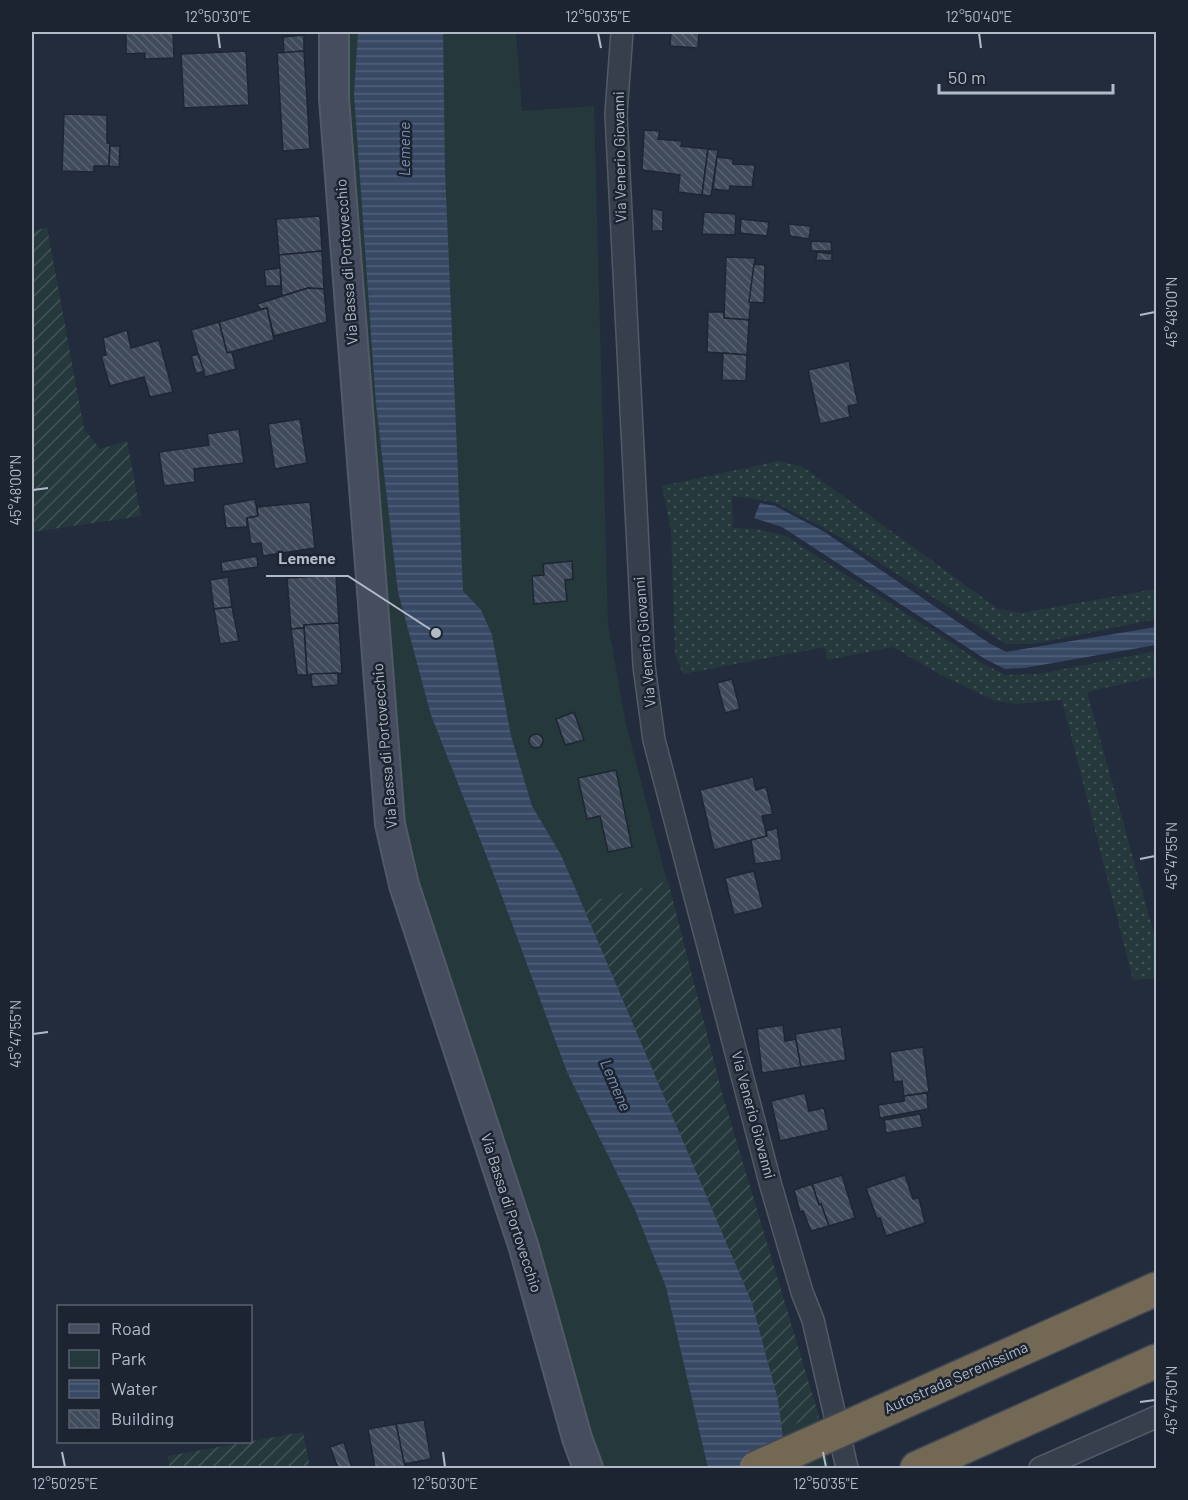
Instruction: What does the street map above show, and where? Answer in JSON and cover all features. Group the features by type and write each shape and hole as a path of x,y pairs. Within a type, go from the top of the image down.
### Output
{"highway":[{"name":"Autostrada Serenissima","path":"756,1468 1156,1289"},
{"path":"917,1468 1156,1361"}],"street":[{"name":"Via Bassa di Portovecchio","path":"334,32 334,99 390,824 404,885 524,1248 577,1438 588,1468"},
{"name":"Via Venerio Giovanni","path":"622,32 616,114 644,666 654,740 771,1186 802,1293 813,1320 847,1468"},
{"path":"1040,1468 1156,1417"}],"green space":[{"path":"340,32 516,32 522,111 594,106 608,624 626,724 722,1093 819,1417 830,1468 601,1468 410,878 392,709"},
{"path":"47,227 84,429 100,449 127,441 141,516 32,532 32,232"},
{"path":"779,461 803,467 998,609 1022,613 1156,589 1156,619 1034,644 1006,644 835,534 774,502 732,496 733,528 757,529 786,536 987,666 1006,675 1038,674 1156,651 1156,676 1087,692 1156,941 1156,978 1133,980 1062,700 1016,704 995,701 941,675 893,647 827,660 825,647 683,674 675,653 671,530 662,486"},
{"path":"668,881 722,1093 819,1417 781,1427 778,1400 752,1303 583,906 593,901"},
{"path":"303,1432 310,1468 170,1468 168,1456 252,1443 252,1441"}],"water":[{"path":"358,32 443,32 445,171 463,591 481,610 492,635 511,736 532,806 561,855 752,1303 778,1400 787,1468 708,1468 666,1287 635,1210 567,1072 494,875 431,715 398,592 376,404 354,94"},
{"path":"760,503 775,506 823,531 989,643 1006,652 1156,627 1156,645 1024,668 1005,669 985,659 782,527 754,518"}],"building":[{"path":"173,32 174,58 145,59 145,53 126,54 126,33"},
{"path":"671,32 699,32 698,48 670,46"},
{"path":"304,35 304,51 284,53 283,37"},
{"path":"246,51 249,105 184,108 181,54"},
{"path":"304,51 310,149 283,151 277,53"},
{"path":"64,114 107,115 107,143 110,144 109,166 94,166 94,172 62,171"},
{"path":"644,130 660,131 658,139 682,141 681,146 708,149 702,195 678,192 680,175 642,170"},
{"path":"110,146 120,146 119,167 109,166"},
{"path":"708,149 718,150 711,196 702,195"},
{"path":"717,157 733,159 733,164 755,165 752,187 730,186 729,191 713,189"},
{"path":"652,208 663,211 663,231 652,231"},
{"path":"704,212 736,214 735,235 702,234"},
{"path":"320,216 322,251 279,255 276,219"},
{"path":"741,219 769,222 767,236 740,233"},
{"path":"788,224 811,226 809,239 790,236"},
{"path":"811,241 831,242 832,251 811,251"},
{"path":"322,251 324,289 308,288 282,296 279,255"},
{"path":"817,252 832,254 832,261 816,260"},
{"path":"726,257 755,258 749,320 724,318"},
{"path":"754,264 765,265 764,303 749,302"},
{"path":"280,268 281,286 266,286 264,270"},
{"path":"308,288 324,289 327,322 274,336 267,308 260,309 257,304"},
{"path":"267,308 274,340 227,353 219,322"},
{"path":"708,312 724,312 724,318 749,320 747,355 707,352"},
{"path":"219,322 227,353 232,352 236,369 205,377 191,330"},
{"path":"127,330 131,348 159,340 173,392 150,397 144,377 110,386 101,356 106,355 103,338"},
{"path":"723,353 747,355 746,381 722,380"},
{"path":"198,354 204,371 196,374 191,356"},
{"path":"849,361 858,404 848,406 850,417 820,424 808,370"},
{"path":"300,419 307,463 275,469 268,424"},
{"path":"239,429 244,463 194,469 195,482 164,486 159,452 209,445 207,434"},
{"path":"255,499 258,516 247,518 247,527 226,528 223,505"},
{"path":"310,502 315,548 263,556 261,543 251,544 247,518 258,516 257,507"},
{"path":"257,556 258,567 222,572 221,562"},
{"path":"572,561 573,579 565,580 567,601 534,604 532,576 544,575 543,564"},
{"path":"336,575 339,623 304,625 304,628 291,629 287,578"},
{"path":"228,577 232,607 214,609 210,580"},
{"path":"232,607 239,641 220,644 214,609"},
{"path":"339,623 342,673 307,675 304,625"},
{"path":"304,628 307,675 297,675 291,629"},
{"path":"338,673 338,685 312,687 311,674"},
{"path":"732,679 740,709 725,713 717,683"},
{"path":"574,712 584,740 565,745 556,719"},
{"path":"536,734 541,736 543,741 541,746 536,748 531,746 529,741 531,736"},
{"path":"616,770 632,847 608,852 600,816 587,819 578,778"},
{"path":"753,777 756,790 766,787 773,814 762,816 767,836 714,850 700,790"},
{"path":"777,828 782,860 755,864 751,840 767,836 766,831"},
{"path":"754,871 763,908 734,915 725,878"},
{"path":"783,1025 785,1041 796,1039 801,1067 762,1073 757,1029"},
{"path":"841,1027 846,1060 801,1067 795,1034"},
{"path":"923,1047 929,1092 904,1096 902,1081 894,1082 890,1052"},
{"path":"805,1093 809,1111 824,1108 829,1130 780,1141 771,1101"},
{"path":"927,1093 928,1109 880,1118 878,1105 904,1101 904,1096"},
{"path":"920,1114 923,1127 886,1133 884,1120"},
{"path":"842,1175 855,1218 829,1226 812,1184"},
{"path":"905,1175 913,1199 919,1198 925,1223 886,1236 866,1188"},
{"path":"812,1184 829,1226 811,1231 803,1211 800,1212 794,1190"},
{"path":"424,1420 431,1459 404,1464 396,1424"},
{"path":"396,1424 405,1467 375,1468 368,1429"},
{"path":"344,1442 352,1468 338,1468 330,1447"}],"place":[{"name":"Lemene","path":"436,633"}]}
